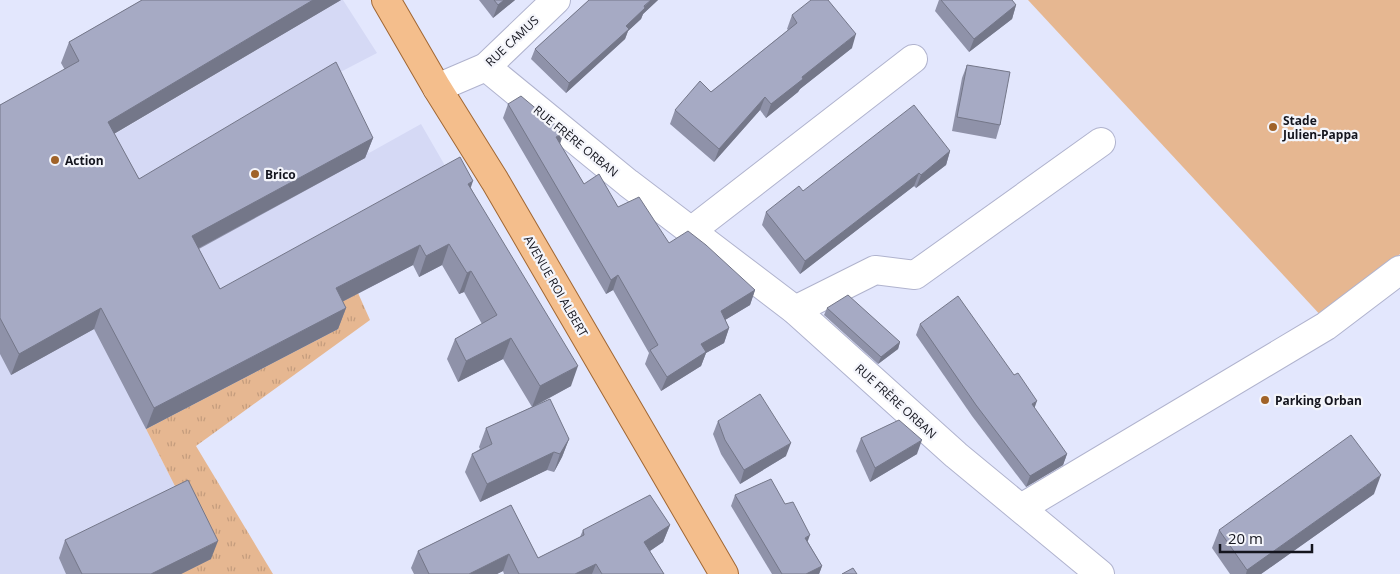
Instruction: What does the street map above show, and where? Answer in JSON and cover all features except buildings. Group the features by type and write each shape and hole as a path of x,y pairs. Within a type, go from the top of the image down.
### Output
{"main road":[{"name":"AVENUE ROI ALBERT","path":"386,0 437,88 495,181 724,574"}],"street":[{"name":"RUE CAMUS","path":"437,88 486,67 556,0"},
{"path":"691,231 913,59"},
{"name":"RUE FRÈRE ORBAN","path":"486,67 628,183 796,310 956,455 1100,574"},
{"path":"796,310 875,270 915,275 1101,142"},
{"path":"1021,508 1326,326 1400,270"}],"shaded area":[{"path":"343,0 377,53 327,79 369,153 421,124 466,202 389,247 404,270 329,309 338,329 146,429 181,498 181,574 0,574 0,117 105,140"}],"green space":[{"name":"Stade Julien-Pappa","path":"1028,0 1400,0 1400,254 1324,319"},
{"path":"358,293 370,320 196,446 273,574 181,574 181,498 146,429 338,329 328,309"}],"place":[{"name":"Stade Julien-Pappa","path":"1273,127"},
{"name":"Action","path":"55,160"},
{"name":"Brico","path":"255,174"},
{"name":"Parking Orban","path":"1265,400"}]}
